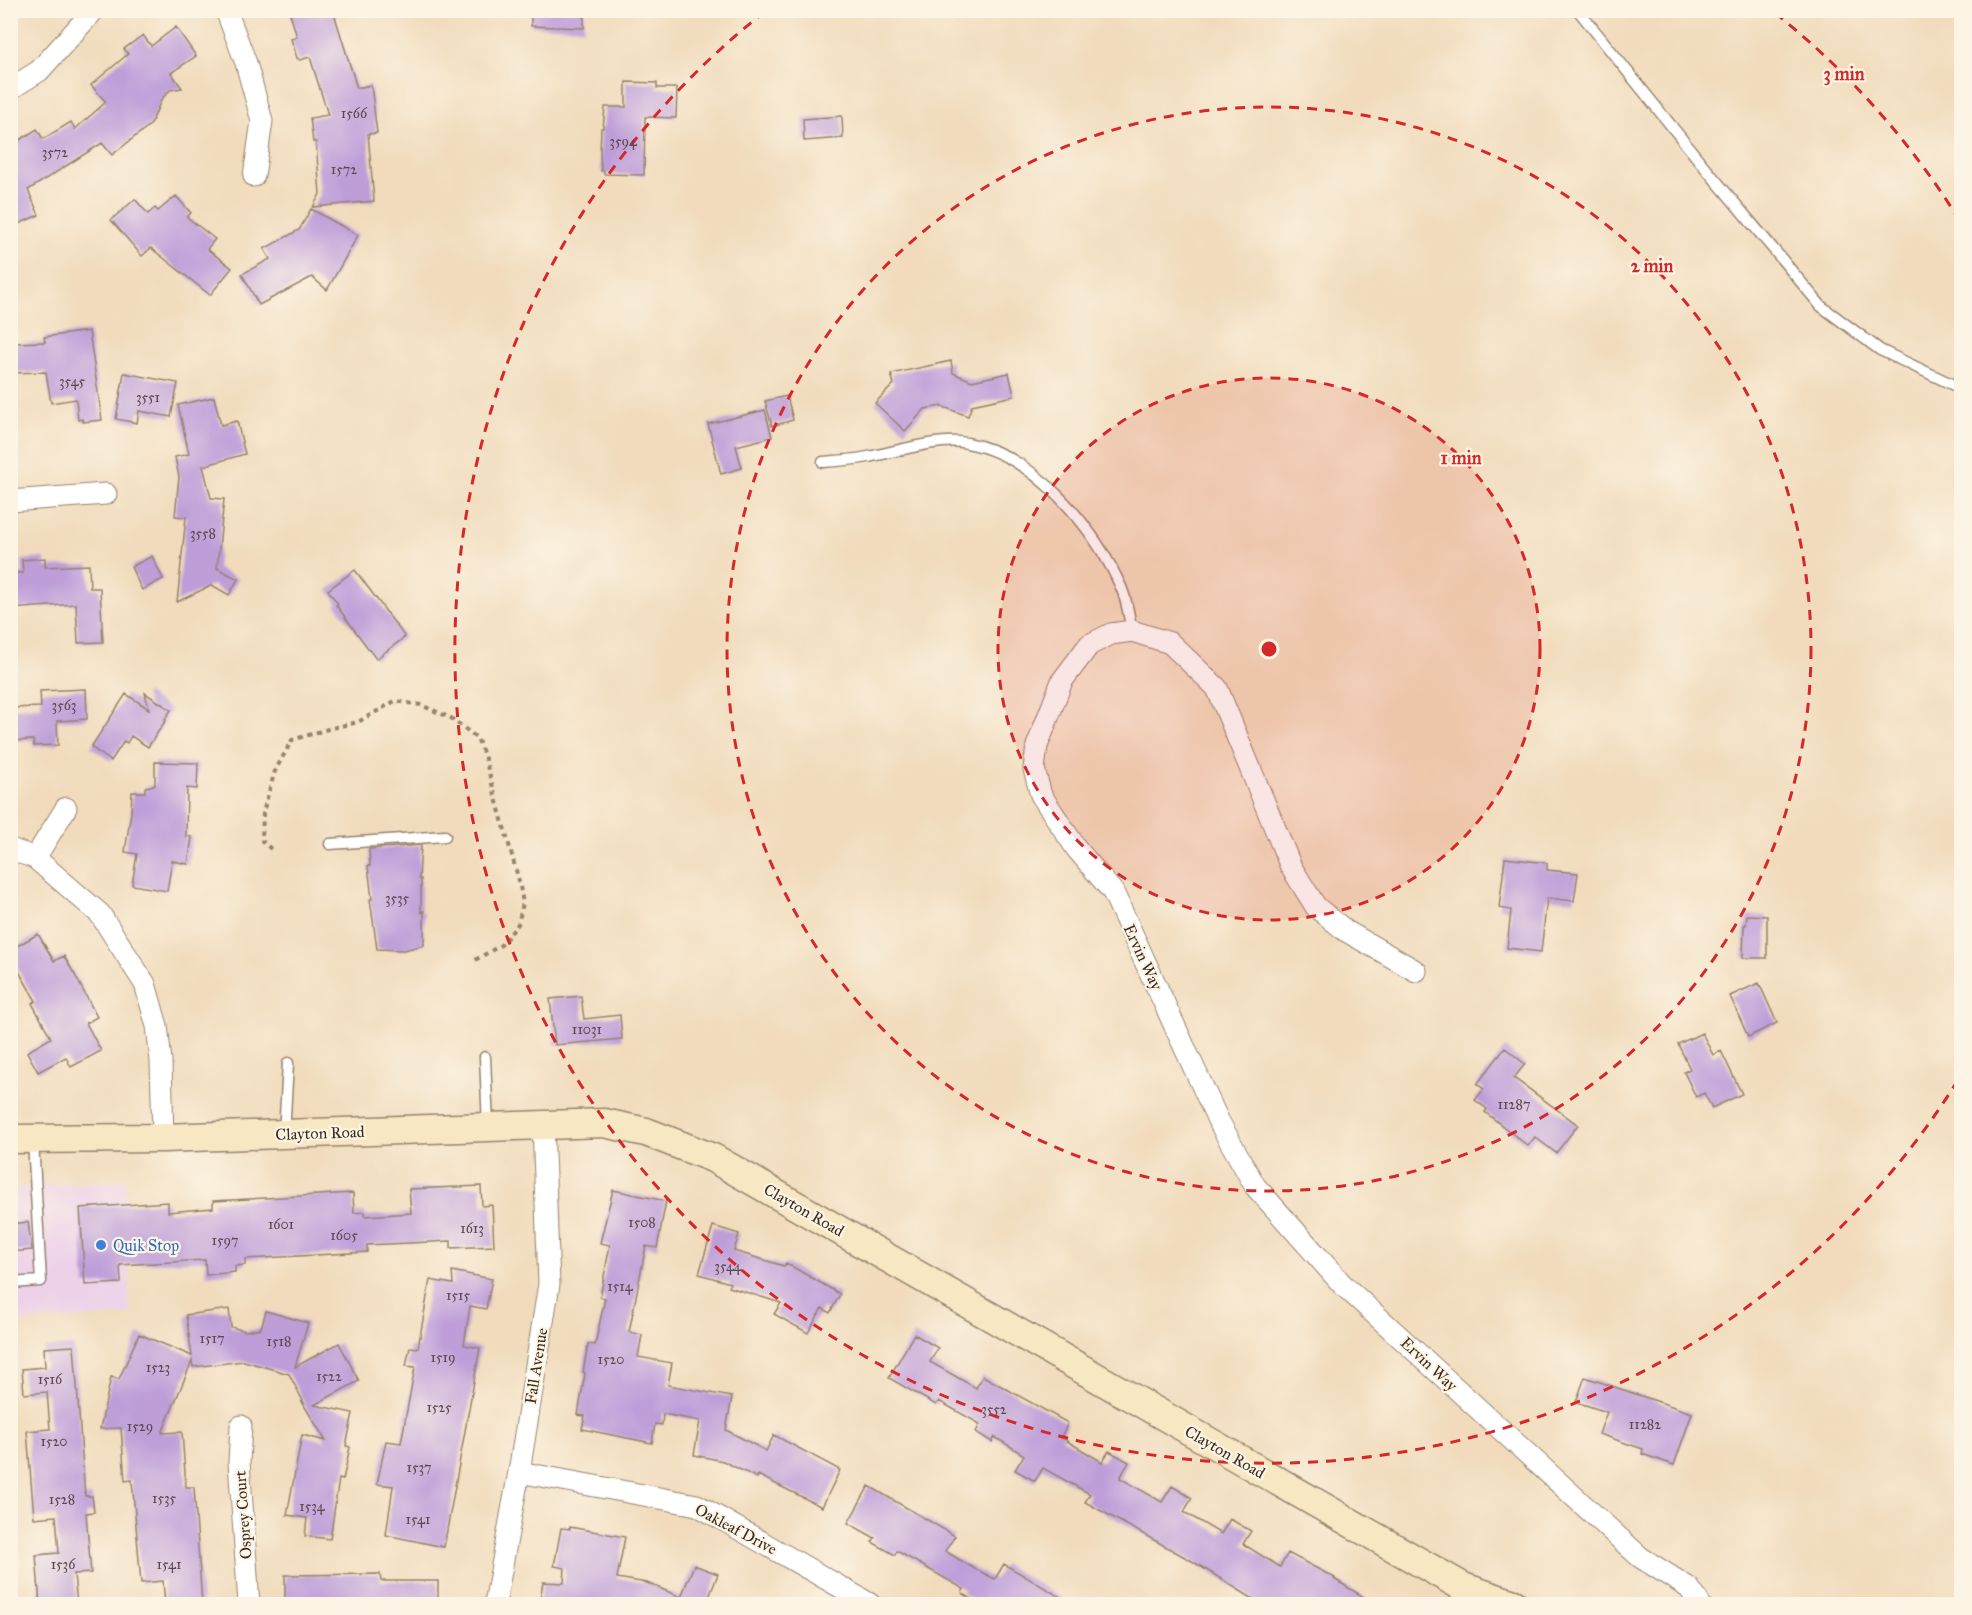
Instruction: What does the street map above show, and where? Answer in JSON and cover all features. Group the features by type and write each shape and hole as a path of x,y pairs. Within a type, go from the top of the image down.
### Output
{"street":[{"path":"10,89 39,71 94,10"},
{"path":"226,10 246,63 262,121 254,176"},
{"path":"10,501 106,494"},
{"path":"1132,631 1170,643 1217,688 1291,867 1316,907 1346,931 1416,971"},
{"name":"Ervin Way","path":"1132,631 1111,634 1089,645 1062,681 1037,746 1034,769 1041,795 1076,848 1113,891 1218,1120 1255,1186 1342,1284 1641,1557 1689,1588 1700,1605"},
{"path":"35,858 66,808"},
{"path":"10,849 35,858 100,914 146,984 157,1026 161,1061 163,1138"},
{"name":"Clayton Road","path":"22,1138 163,1138 604,1123 646,1132 713,1158 1463,1587 1514,1605"},
{"name":"Fall Avenue","path":"495,1605 549,1284 543,1125"},
{"name":"Osprey Court","path":"241,1426 238,1461 249,1605"},
{"name":"Oakleaf Drive","path":"519,1472 698,1505 870,1605"}],"lane":[{"path":"1578,10 1702,164 1821,306 1880,350 1962,389"},
{"path":"823,462 865,458 932,444 965,442 998,453 1042,480 1077,517 1101,549 1122,590 1132,631"},
{"path":"330,844 445,836"},
{"path":"485,1057 489,1127"},
{"path":"284,1134 288,1063"},
{"path":"10,1283 41,1281 22,1138"}],"path":[{"path":"271,849 262,841 263,812 275,771 292,740 358,722 395,700 421,705 451,718 477,738 484,755 523,903 518,924 501,945 475,960"}],"shaded area":[{"path":"126,1181 130,1315 11,1322 11,1188"}],"building":[{"path":"289,10 333,10 357,88 371,85 377,133 368,134 374,201 313,207 320,194 316,142 313,142 310,118 328,115 310,57 300,60 297,58 291,39 297,37"},
{"path":"531,10 584,10 584,28 531,26"},
{"path":"176,27 196,56 171,73 182,88 170,90 161,100 151,124 112,155 102,143 28,190 39,215 18,224 16,219 10,222 10,146 37,129 43,139 71,122 75,129 106,102 91,85 128,54 124,49 143,35 151,46"},
{"path":"626,82 657,83 657,88 677,88 676,118 645,117 644,175 604,174 604,171 601,171 601,128 603,128 605,107 626,107"},
{"path":"842,116 843,138 804,141 803,119"},
{"path":"176,196 191,213 187,217 215,239 207,249 232,268 210,295 151,248 142,256 111,220 135,199 148,214 155,208 158,211"},
{"path":"311,209 358,235 327,290 312,277 259,305 242,274 270,259 264,249 299,230"},
{"path":"89,331 102,420 83,422 82,419 78,420 76,399 51,403 46,372 10,373 10,343 45,342 44,337"},
{"path":"951,361 953,373 972,381 1009,373 1014,396 972,405 968,416 941,406 925,409 905,431 875,403 894,384 891,374"},
{"path":"124,373 178,383 171,417 139,411 137,423 116,419"},
{"path":"787,396 793,420 772,426 765,401"},
{"path":"214,397 221,425 237,421 245,454 203,466 211,498 224,499 217,568 238,579 229,595 212,585 177,602 186,517 175,516 179,477 175,457 189,454 178,405"},
{"path":"765,410 772,437 736,446 742,468 721,474 708,424"},
{"path":"152,556 163,579 142,590 131,567"},
{"path":"45,558 45,567 89,565 90,588 100,588 103,642 78,643 76,604 10,609 10,573 23,573 22,560"},
{"path":"355,570 405,637 376,659 336,605 338,604 328,590"},
{"path":"86,689 87,719 57,721 58,745 34,746 33,740 10,741 10,708 41,707 40,691"},
{"path":"145,693 171,710 148,747 131,736 127,743 124,741 111,761 91,747 126,694 149,709"},
{"path":"155,762 198,763 197,789 187,788 186,836 192,837 188,864 172,861 167,891 132,885 137,854 125,852 132,792 145,792 145,787 155,785"},
{"path":"421,845 419,879 421,879 421,912 424,911 424,945 404,950 377,949 370,899 372,899 368,866 370,866 369,849"},
{"path":"1505,858 1547,863 1547,870 1578,873 1574,901 1547,898 1541,952 1507,948 1511,910 1499,908"},
{"path":"1747,915 1767,916 1767,958 1743,958 1744,925 1746,925"},
{"path":"38,934 54,961 64,956 75,975 97,1017 86,1023 101,1051 71,1067 66,1057 38,1072 27,1052 51,1038 32,1003 36,1001 10,956 10,950"},
{"path":"1759,983 1777,1023 1748,1037 1730,996"},
{"path":"581,996 584,1019 620,1015 622,1039 555,1045 550,999"},
{"path":"1702,1033 1713,1055 1721,1051 1742,1094 1712,1108 1704,1093 1696,1097 1684,1072 1690,1069 1678,1044"},
{"path":"1505,1048 1525,1064 1514,1078 1578,1125 1556,1153 1535,1137 1528,1146 1485,1112 1487,1109 1475,1100 1484,1089 1477,1084"},
{"path":"481,1186 482,1206 492,1205 494,1246 451,1248 451,1241 367,1245 367,1252 245,1259 245,1265 235,1266 235,1272 206,1275 205,1260 120,1265 121,1283 85,1285 80,1208 168,1202 168,1212 213,1208 213,1201 353,1193 354,1213 365,1212 365,1216 411,1213 409,1189"},
{"path":"613,1190 666,1201 657,1248 646,1246 629,1332 642,1335 638,1357 672,1363 668,1385 732,1397 726,1430 766,1451 774,1435 840,1470 822,1507 758,1475 757,1478 723,1461 694,1455 700,1421 663,1414 662,1425 655,1424 652,1443 582,1429 585,1416 578,1415 585,1373 583,1372 588,1344 595,1345 605,1298 600,1297 610,1245 600,1243"},
{"path":"28,1222 32,1250 10,1252 10,1224"},
{"path":"713,1226 739,1234 734,1251 784,1266 786,1263 840,1294 830,1313 822,1308 808,1333 774,1314 781,1303 729,1287 730,1283 699,1274"},
{"path":"452,1271 492,1279 486,1309 470,1306 464,1345 480,1348 444,1547 386,1535 393,1486 377,1484 386,1441 401,1443 415,1367 406,1366 410,1347 418,1348 430,1280 453,1284"},
{"path":"229,1309 231,1327 246,1331 261,1328 266,1311 308,1323 295,1367 339,1343 359,1381 314,1405 353,1413 346,1446 350,1447 343,1480 339,1479 330,1539 305,1536 307,1518 287,1515 302,1435 326,1441 302,1402 304,1403 289,1374 244,1361 193,1367 192,1361 162,1433 182,1432 186,1487 194,1487 202,1605 165,1605 163,1581 141,1583 132,1480 125,1481 121,1428 100,1429 111,1377 119,1379 139,1334 192,1356 186,1315"},
{"path":"914,1334 938,1348 930,1362 976,1388 983,1376 1068,1423 1062,1438 1102,1462 1109,1451 1129,1462 1120,1478 1162,1502 1172,1486 1192,1498 1184,1512 1221,1534 1230,1519 1251,1531 1243,1544 1280,1567 1288,1553 1335,1578 1377,1605 1263,1605 1192,1561 1085,1502 1090,1494 1043,1468 1035,1481 1015,1470 1024,1455 995,1437 992,1442 976,1432 980,1424 939,1401 936,1405 889,1378"},
{"path":"74,1346 85,1496 92,1496 94,1512 86,1513 91,1573 74,1574 77,1605 40,1605 36,1555 59,1553 56,1516 34,1518 27,1431 50,1429 47,1392 24,1394 22,1369 45,1367 44,1348"},
{"path":"1585,1377 1692,1413 1674,1465 1642,1454 1643,1449 1599,1434 1607,1412 1576,1402"},
{"path":"869,1486 955,1536 945,1551 975,1569 995,1579 1004,1564 1074,1605 982,1605 962,1593 964,1589 897,1551 895,1555 872,1542 875,1538 848,1523"},
{"path":"570,1527 625,1537 617,1578 647,1583 681,1597 694,1565 718,1574 706,1605 539,1605 543,1582 564,1583 565,1568 554,1566 561,1528 570,1529"},
{"path":"380,1574 381,1581 438,1581 438,1605 285,1605 285,1575"}],"place":[{"name":"Quik Stop","path":"101,1245"}]}
